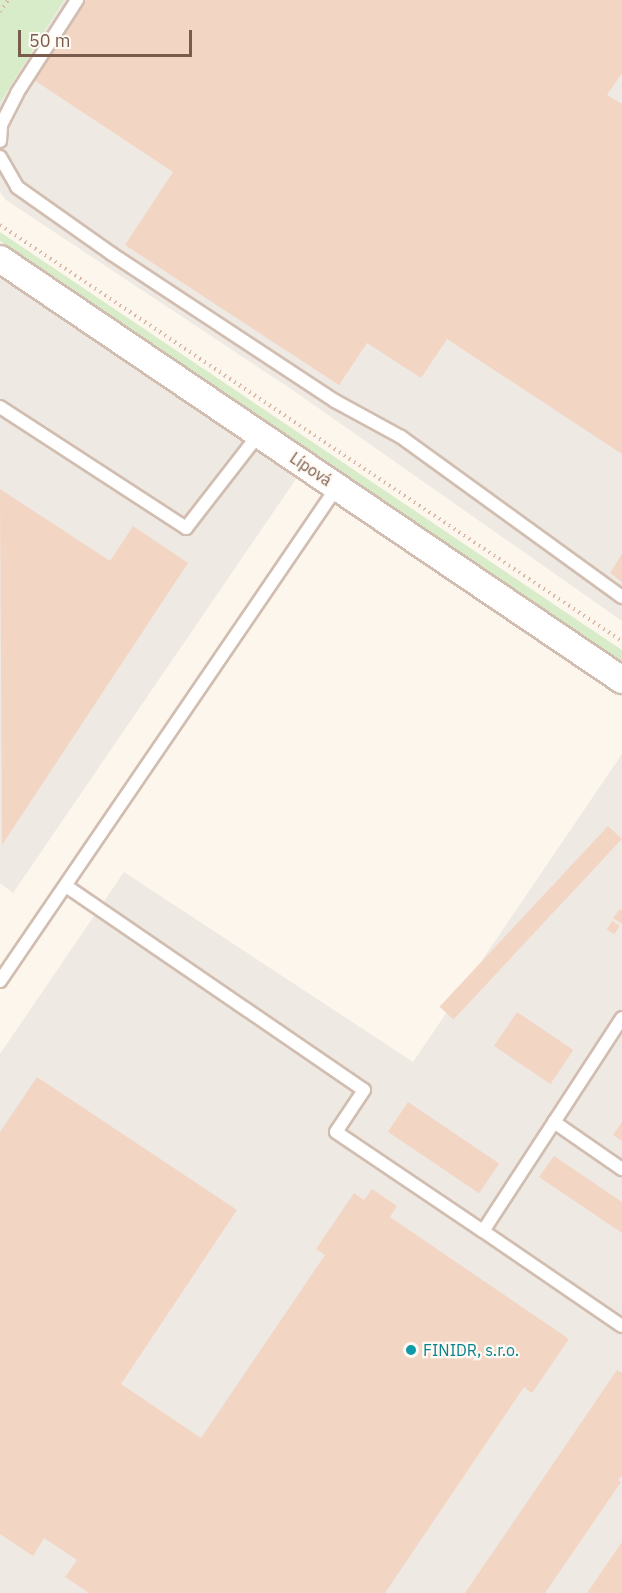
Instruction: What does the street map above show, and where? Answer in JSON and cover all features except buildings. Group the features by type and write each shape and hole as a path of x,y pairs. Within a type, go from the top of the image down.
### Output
{"street":[{"name":"Lípová","path":"0,259 622,680"}],"lane":[{"path":"0,141 1,125 16,93 77,0"},
{"path":"0,156 17,186 103,247 335,401 401,437 622,597"},
{"path":"0,407 186,528 259,434"},
{"path":"0,981 338,487"},
{"path":"66,886 364,1090 336,1132 622,1326"},
{"path":"483,1231 622,1018"},
{"path":"554,1122 622,1169"}],"path":[{"path":"0,12 8,0"},
{"path":"0,225 622,641"}],"shaded area":[{"path":"64,0 622,0 622,621 294,391 6,200 0,192 0,103"},
{"path":"0,278 298,476 13,893 0,883"},
{"path":"622,754 622,1593 0,1593 0,1054 124,872 413,1062"}],"green space":[{"path":"0,0 64,0 0,103"},
{"path":"0,232 622,650 622,664 0,241"}],"place":[{"name":"FINIDR, s.r.o.","path":"411,1350"}]}
